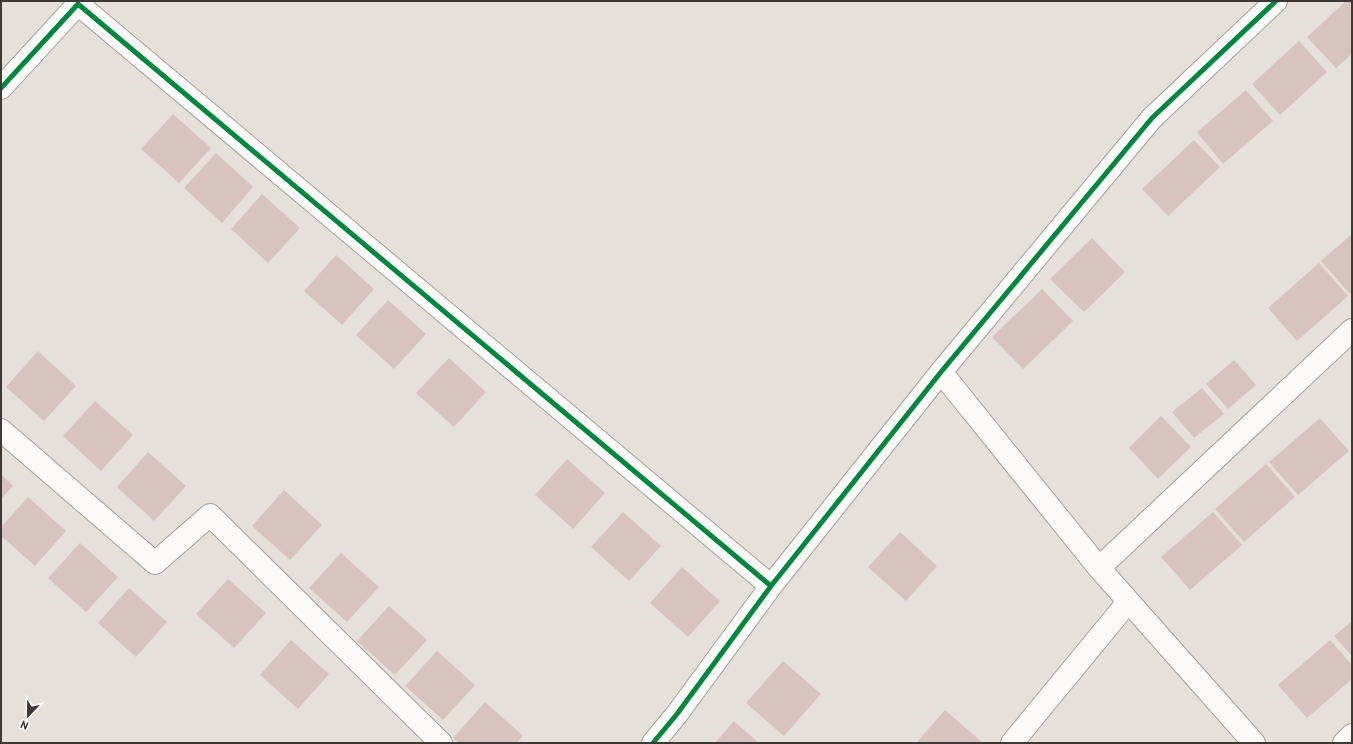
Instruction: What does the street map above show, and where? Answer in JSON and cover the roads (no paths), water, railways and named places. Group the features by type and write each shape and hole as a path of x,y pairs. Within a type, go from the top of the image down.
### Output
{"street":[{"path":"653,743 677,714 771,586 941,372 1152,118 1276,1"},
{"path":"1,88 78,4 771,586"},
{"path":"1098,568 1352,330"},
{"path":"941,372 1098,568 1254,743"},
{"path":"1,430 155,563 210,515 441,743"},
{"path":"1012,743 1128,602"},
{"path":"1344,743 1352,736"}]}
